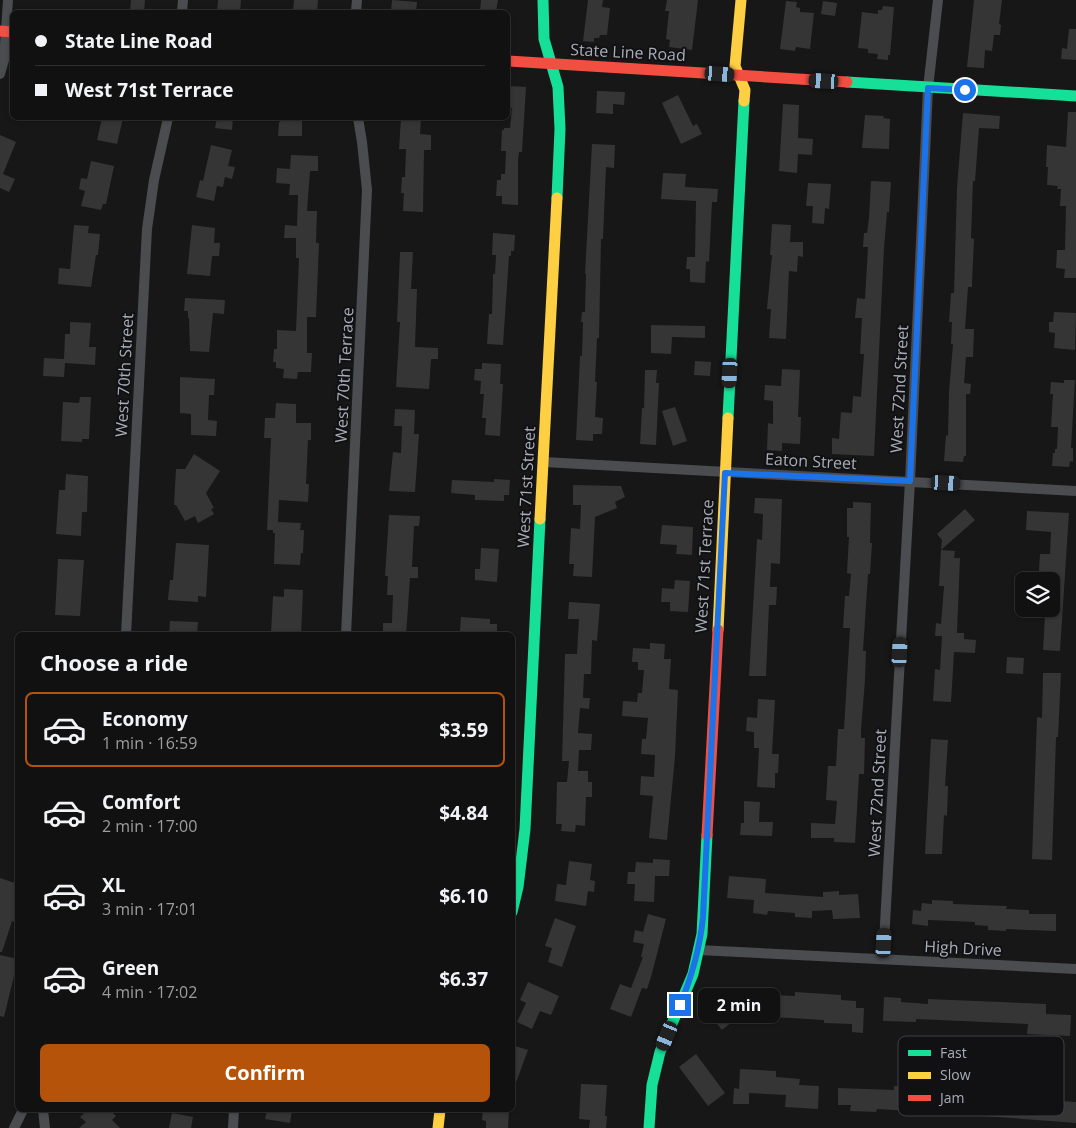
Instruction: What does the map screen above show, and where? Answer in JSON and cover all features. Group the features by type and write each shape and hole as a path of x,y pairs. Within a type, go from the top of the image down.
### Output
{"street":[{"path":"0,74 4,60 8,0"},
{"name":"West 71st Street","path":"515,900 525,829 560,129 558,87 544,39 542,0"},
{"name":"West 71st Terrace","path":"648,1128 652,1085 660,1052 693,974 703,917 745,90 735,58 741,0"},
{"name":"West 72nd Street","path":"883,959 910,481 928,88 938,0"},
{"name":"State Line Road","path":"510,61 1076,96"},
{"name":"West 70th Street","path":"126,632 147,229 154,180 168,120"},
{"name":"West 70th Terrace","path":"346,632 367,190 358,120"},
{"name":"Eaton Street","path":"544,462 1076,491"},
{"name":"High Drive","path":"698,950 1075,967"},
{"path":"14,1128 22,1112"},
{"path":"43,1112 45,1128"},
{"path":"233,1128 234,1112"},
{"path":"438,1128 440,1112"}],"building":[{"path":"131,0 145,0 144,10 130,10"},
{"path":"218,0 241,0 240,10 217,10"},
{"path":"294,0 318,0 317,10 293,10"},
{"path":"392,0 417,2 416,10 391,10"},
{"path":"481,0 498,0 496,10 480,10"},
{"path":"588,0 603,0 602,7 610,8 607,35 600,35 599,38 594,38 594,42 583,41"},
{"path":"667,0 698,0 692,50 669,47 670,40 666,39 669,11 665,11"},
{"path":"974,0 1002,0 999,24 1001,25 1000,35 994,35 992,51 985,50 984,68 967,67"},
{"path":"786,1 797,2 796,7 800,8 800,12 814,13 810,49 796,47 795,51 780,49"},
{"path":"823,1 837,3 835,16 821,14"},
{"path":"883,6 894,7 888,60 877,59 878,54 868,53 868,49 858,48 862,12 878,14 878,10 882,10"},
{"path":"1069,29 1076,29 1076,60 1061,59 1062,48 1067,49"},
{"path":"510,86 526,87 522,152 519,152 518,160 518,205 502,204 502,196 496,196 497,180 501,180 501,174 505,174 506,151 501,151 502,130 510,128 512,108 510,108"},
{"path":"597,91 625,92 624,105 613,104 613,114 596,113"},
{"path":"678,95 693,126 697,124 702,134 681,144 662,103"},
{"path":"783,104 799,105 798,138 813,139 812,155 798,154 797,173 779,171"},
{"path":"1068,112 1076,112 1076,278 1064,278 1065,269 1056,268 1057,250 1065,250 1066,206 1060,206 1061,189 1057,189 1058,186 1047,185 1048,167 1046,167 1047,145 1066,147"},
{"path":"963,113 1000,116 999,129 979,128 975,181 973,181 971,238 974,239 972,287 968,287 965,329 974,329 973,357 966,357 964,383 971,384 970,394 966,394 966,456 964,456 963,462 944,461 946,435 948,436 953,344 951,344 952,322 949,322 951,293 954,293 957,187"},
{"path":"865,115 884,116 883,118 890,119 889,149 862,148"},
{"path":"102,120 123,120 117,144 97,140"},
{"path":"217,120 233,120 232,130 215,128"},
{"path":"280,120 302,120 302,136 278,136"},
{"path":"401,120 421,120 420,134 431,135 431,150 424,150 423,212 403,211 404,193 401,193 402,177 405,177 406,149 399,149"},
{"path":"0,135 16,142 3,174 15,179 9,192 0,188"},
{"path":"592,144 615,145 614,168 606,167 603,239 601,239 595,417 603,418 602,434 593,434 593,441 576,440 580,356 582,356 583,322 581,322 582,312 585,312 585,274"},
{"path":"211,145 232,150 228,166 235,167 232,179 225,177 223,187 217,186 214,201 196,197 200,180 203,181"},
{"path":"291,155 318,156 318,171 310,171 307,211 317,211 316,243 319,243 316,317 307,317 307,353 312,353 311,372 298,372 297,379 283,378 284,369 276,368 276,362 273,362 274,349 277,349 277,330 296,331 299,258 296,258 296,238 284,238 285,225 297,226 298,195 289,195 290,184 276,183 277,168 290,169"},
{"path":"91,161 114,166 106,204 103,204 101,210 81,206 85,191 79,189 81,178 87,179"},
{"path":"663,173 686,174 685,187 718,189 717,202 712,202 709,262 706,261 705,283 690,282 690,269 686,269 687,257 695,257 696,201 661,199"},
{"path":"871,181 891,182 884,248 874,456 832,454 832,438 839,439 841,412 852,413 853,396 861,397 864,354 860,354 862,318 855,318 857,298 865,299 868,247 863,247 864,233 867,233 869,218"},
{"path":"808,183 831,184 829,209 825,208 824,224 812,223 813,206 806,206"},
{"path":"772,224 791,225 790,242 803,242 803,257 798,256 797,272 789,271 786,339 769,338 771,309 767,309 772,255 770,255"},
{"path":"74,225 89,226 88,233 100,234 98,255 96,255 91,287 58,284 59,268 70,269"},
{"path":"192,225 215,228 214,243 220,243 219,256 212,256 210,276 187,274"},
{"path":"493,233 515,235 514,251 511,251 511,256 509,256 503,345 487,344 489,314 492,314 493,274 495,274 496,255 492,255"},
{"path":"400,252 413,252 411,289 417,289 415,347 438,348 438,359 431,359 429,389 396,387 400,322 397,322"},
{"path":"185,298 225,300 224,314 213,313 209,352 190,351 188,311 184,311"},
{"path":"1054,312 1076,313 1075,350 1054,348 1055,333 1049,332 1049,322 1053,322"},
{"path":"70,322 91,323 89,347 96,347 95,365 65,363 64,377 43,376 44,358 64,359 65,334 70,334"},
{"path":"651,325 705,326 705,338 672,337 671,354 651,353"},
{"path":"695,361 711,362 710,376 694,375"},
{"path":"482,363 501,364 500,384 503,384 500,436 485,435 486,418 482,418 484,394 480,394 481,381 474,380 475,369 482,369"},
{"path":"782,369 800,370 798,417 801,417 800,444 782,443 782,451 767,450 768,423 773,424 773,401 764,400 765,385 781,386"},
{"path":"645,370 657,370 656,383 659,383 656,445 640,444 642,408 644,408"},
{"path":"180,377 215,379 214,395 209,395 208,420 217,421 216,436 191,435 191,414 180,413"},
{"path":"1064,380 1075,380 1071,448 1073,448 1073,462 1070,461 1069,467 1052,466 1053,453 1057,449 1058,427 1051,427 1053,394 1050,394 1051,382 1064,383"},
{"path":"80,397 91,397 89,439 82,439 82,442 61,441 63,402 79,403"},
{"path":"276,403 296,404 296,423 311,423 311,440 308,440 306,484 309,484 308,502 279,500 278,522 301,523 300,530 304,530 303,553 301,553 300,565 274,564 275,533 273,533 273,530 267,530 271,438 264,438 265,418 275,418"},
{"path":"675,407 687,441 673,446 662,411"},
{"path":"395,409 415,410 414,434 419,434 415,492 389,491 393,452 401,453 402,426 394,426"},
{"path":"194,454 220,471 206,493 214,508 211,509 214,514 198,523 195,516 185,521 176,505 174,505 176,469 185,469"},
{"path":"66,474 88,476 87,512 82,512 81,536 56,534 59,490 65,490"},
{"path":"494,479 510,480 509,495 504,495 504,501 475,500 475,495 451,493 452,480 494,482"},
{"path":"573,485 621,486 625,497 615,502 617,508 595,517 592,577 573,576 574,564 569,564 571,528 580,529 581,505 573,505"},
{"path":"755,498 782,499 780,564 771,563 770,587 777,587 776,605 769,605 766,676 749,676 757,539 762,540 763,514 754,513"},
{"path":"853,502 871,503 870,543 872,543 863,651 866,651 861,730 861,738 865,738 864,774 859,774 855,843 834,842 834,838 811,838 811,823 835,824 837,801 826,800 828,766 836,766 838,729 844,729 850,628 843,628 845,596 849,596 851,574 847,573 849,537 847,537 847,508 853,508"},
{"path":"965,509 975,520 941,550 942,540 937,534"},
{"path":"1027,511 1069,513 1060,651 1043,650 1045,617 1060,617 1060,572 1039,571 1040,554 1050,554 1051,532 1026,530"},
{"path":"389,515 420,516 419,526 414,526 412,567 418,567 418,578 410,578 406,632 383,632 383,623 392,623 393,595 387,595 388,576 385,576"},
{"path":"662,525 693,527 692,555 676,554 677,545 660,544"},
{"path":"176,543 209,545 206,597 198,596 198,602 168,600 170,580 173,580"},
{"path":"481,548 499,549 497,582 475,580 475,569 480,569"},
{"path":"941,550 955,551 954,558 960,558 957,633 964,633 964,639 976,640 975,653 954,652 951,702 933,701 935,669 940,670 942,636 935,636 936,623 941,624 944,586 939,586"},
{"path":"58,559 84,560 80,616 55,615"},
{"path":"675,580 690,581 688,612 670,611 670,602 661,602 662,588 674,589"},
{"path":"284,589 303,590 301,632 271,632 273,596 284,597"},
{"path":"569,602 600,604 597,641 592,640 591,674 584,674 583,698 590,698 589,709 580,708 578,733 592,734 591,750 579,750 578,771 588,771 588,782 592,782 592,797 586,797 585,826 576,825 575,832 561,831 562,824 556,824 557,782 567,782 569,761 562,761 565,654 577,654 579,619 568,619"},
{"path":"461,617 490,619 490,624 497,624 497,632 460,631"},
{"path":"170,621 198,622 197,632 169,632"},
{"path":"650,643 665,644 664,659 671,659 669,689 678,690 675,757 667,840 649,838 653,796 640,795 641,776 654,777 655,755 641,754 642,739 646,739 648,718 622,716 623,701 637,702 638,693 642,693 644,670 638,670 638,662 632,662 633,648 650,649"},
{"path":"1007,657 1024,658 1023,674 1006,673"},
{"path":"1043,673 1061,673 1058,737 1056,737 1052,860 1032,859 1037,717 1042,718"},
{"path":"758,699 775,700 772,754 779,754 778,773 775,773 775,788 757,787 759,748 754,748 754,732 746,731 747,717 757,718"},
{"path":"931,739 948,740 945,786 948,786 947,816 944,815 942,854 925,854"},
{"path":"744,801 760,802 759,822 773,822 772,836 740,835 741,823 744,823"},
{"path":"653,859 670,860 669,876 655,876 654,902 634,901 635,884 627,884 628,872 635,872 636,862 653,863"},
{"path":"569,861 592,864 590,880 595,881 594,892 588,891 586,906 555,901 557,884 566,885"},
{"path":"729,876 766,879 765,893 823,897 823,892 839,891 839,895 858,894 860,918 833,919 832,910 812,911 812,918 795,917 795,913 768,911 767,915 753,913 754,900 727,898"},
{"path":"0,878 15,883 15,922 12,921 2,952 0,952"},
{"path":"932,900 953,901 953,904 1007,906 1006,909 1029,910 1029,914 1056,914 1056,931 988,930 988,926 975,925 975,922 928,920 928,926 912,924 913,910 921,911 922,903 932,904"},
{"path":"648,914 666,919 647,989 642,988 631,1017 610,1009 620,984 631,988 643,957 641,957 644,944 633,942 635,930 643,932"},
{"path":"555,918 576,926 562,967 548,962 552,948 545,946"},
{"path":"0,955 15,958 15,976 4,1017 0,1016"},
{"path":"528,982 559,996 551,1015 540,1011 532,1029 517,1022 526,1003 520,1000"},
{"path":"740,988 753,1005 722,1030 709,1013"},
{"path":"795,992 841,995 841,1000 856,1001 856,1008 864,1008 863,1033 852,1032 852,1024 824,1023 824,1020 773,1017 774,995 795,996"},
{"path":"884,997 901,998 901,1002 928,1004 928,999 1046,1004 1046,1014 1071,1015 1070,1036 1027,1034 1028,1024 916,1019 916,1022 883,1021"},
{"path":"515,1046 528,1050 515,1085"},
{"path":"696,1054 725,1093 708,1106 679,1067"},
{"path":"740,1069 776,1071 776,1077 800,1079 799,1085 819,1086 818,1109 785,1107 786,1095 749,1093 749,1104 733,1104 734,1088 739,1089"},
{"path":"581,1084 607,1085 606,1128 589,1128 590,1120 579,1119"},
{"path":"894,1086 898,1086 898,1110 877,1109 876,1112 850,1111 851,1105 838,1105 838,1088 894,1090"},
{"path":"1064,1101 1076,1102 1076,1123 984,1116 1064,1116"},
{"path":"85,1112 112,1112 116,1116 112,1120 120,1128 79,1128 86,1122 80,1117"},
{"path":"267,1112 292,1112 290,1123 265,1119"},
{"path":"483,1112 509,1112 508,1128 486,1128 486,1121 482,1120"},
{"path":"172,1113 193,1117 191,1128 169,1128"}],"traffic: fast":[{"path":"543,0 544,39 558,87 560,129 557,198"},
{"path":"847,82 1076,96"},
{"path":"728,418 744,101"},
{"path":"515,900 525,829 540,519"},
{"path":"649,1128 652,1085 660,1052 693,974 702,934 707,835"}],"traffic: slow":[{"path":"741,0 735,66 745,90 744,101"},
{"path":"540,519 557,198"},
{"path":"718,630 728,418"},
{"path":"438,1128 440,1112"}],"traffic: jam":[{"path":"0,31 10,32"},
{"path":"510,61 847,82"},
{"path":"707,835 718,630"}],"route":[{"path":"680,1005 693,974 702,934 725,473 910,481 928,88 965,90"}]}
